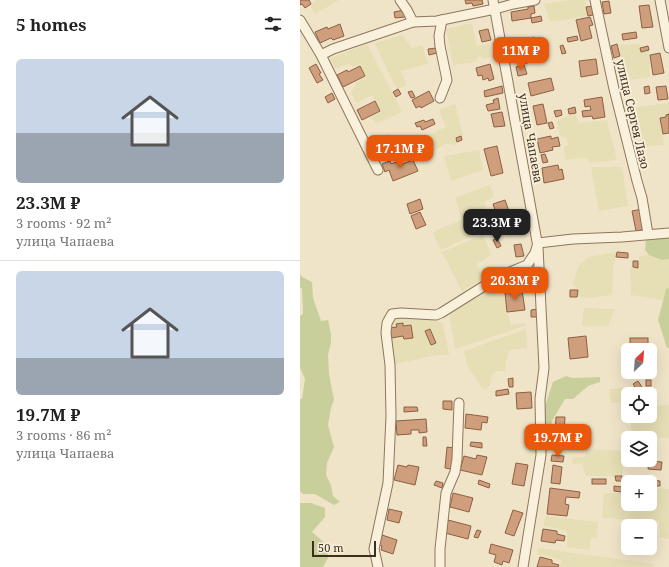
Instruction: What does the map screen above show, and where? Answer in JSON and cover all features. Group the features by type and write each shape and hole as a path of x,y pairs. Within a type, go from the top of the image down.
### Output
{"street":[{"path":"400,0 413,22"},
{"path":"321,55 333,48 413,22 442,20 494,5 513,4 535,0"},
{"name":"улица Сергея Лазо","path":"594,0 636,181 642,198 648,234"},
{"path":"660,0 669,48"},
{"name":"улица Чапаева","path":"494,5 538,243 544,368 540,399 541,455 523,567"},
{"path":"300,20 321,55 378,170"},
{"path":"440,98 447,80 440,46 442,20"},
{"path":"378,567 374,549 388,483 389,467 391,416 390,365 386,333 392,314 401,313 436,315 441,313 500,276 527,265 538,243 573,239 669,233"},
{"path":"440,567 440,549 446,492 455,472 457,459 459,403"}],"shaded area":[{"path":"316,0 339,0 315,14 310,5"},
{"path":"570,0 585,0 588,16 550,22 544,4"},
{"path":"472,23 477,46 489,43 491,57 482,59 481,56 478,57 475,62 453,65 446,29"},
{"path":"402,35 412,48 422,45 428,64 401,71 407,85 398,89 393,82 375,43"},
{"path":"367,44 402,112 377,123 370,117 381,111 372,95 357,103 351,93 357,82 366,77 360,64 353,67 349,64 336,69 330,58"},
{"path":"640,44 641,51 649,50 650,77 631,80 629,73 624,73 619,45"},
{"path":"669,103 669,114 660,119 664,145 642,147 631,108"},
{"path":"455,104 463,135 456,138 457,145 447,144 427,154 418,140 446,127 439,110"},
{"path":"575,113 579,123 607,120 617,160 591,163 588,159 579,158 566,160 564,147 568,145 567,138 561,137 557,121"},
{"path":"479,150 483,170 451,181 444,156"},
{"path":"591,167 622,167 628,206 599,211"},
{"path":"490,185 494,197 484,202 486,210 477,215 481,228 468,234 469,237 441,250 433,233 462,220 455,198"},
{"path":"483,235 491,255 477,264 483,278 462,291 442,252"},
{"path":"617,252 613,266 612,295 591,298 577,297 578,290 573,284 578,267 588,257"},
{"path":"649,255 662,260 669,259 669,288 666,289 663,300 631,295 630,267 638,268 639,256"},
{"path":"524,273 524,289 505,292 507,312 511,325 525,323 525,326 455,349 449,313 466,301 513,274"},
{"path":"584,308 615,309 608,326 582,326"},
{"path":"396,316 423,317 443,323 449,355 437,355 395,364 389,325"},
{"path":"526,329 527,348 510,350 507,357 505,372 497,371 492,375 490,386 485,390 467,365 464,351"},
{"path":"621,388 621,402 611,403 609,389"},
{"path":"669,405 669,438 657,438 657,431 631,431 631,423 657,423 657,406"},
{"path":"585,449 621,451 621,467 623,467 622,475 586,476 582,463 572,464 573,457 585,457"},
{"path":"657,488 669,489 669,539 660,537 659,521 657,521 657,519 602,518 604,493 621,493 621,511 657,511"},
{"path":"545,516 598,522 597,538 591,538 590,550 567,547 567,531 544,526"},
{"path":"538,548 654,564 653,567 560,567 561,560 537,554"}],"green space":[{"path":"669,238 669,259 662,260 649,255 645,250 646,239"},
{"path":"300,274 302,277 312,282 313,298 321,321 328,320 331,334 328,355 329,374 334,400 328,425 334,447 327,463 326,475 331,485 333,496 340,502 334,505 315,494 303,494 300,491 300,399 302,399 305,379 300,368 300,316 303,314"},
{"path":"669,288 669,348 667,348 658,320 666,289"},
{"path":"566,376 572,378 600,377 600,382 588,386 573,399 565,399 552,421 550,429 545,428 545,406 553,382"},
{"path":"300,503 311,503 325,508 325,517 312,532 328,546 328,558 323,567 300,567"}],"building":[{"path":"300,0 309,0 311,4 305,8 302,4 300,5"},
{"path":"465,0 482,0 483,4 473,6 472,3 466,4"},
{"path":"609,1 611,13 604,14 602,2"},
{"path":"649,5 653,27 642,28 639,6"},
{"path":"534,6 535,13 531,14 531,18 512,21 511,12 528,9 528,7"},
{"path":"592,6 593,15 588,16 586,7"},
{"path":"404,10 405,17 395,18 394,12"},
{"path":"541,16 542,21 532,23 531,18"},
{"path":"590,17 593,25 589,26 592,38 581,41 576,20"},
{"path":"340,24 344,36 333,40 331,38 320,43 315,32"},
{"path":"488,29 491,40 482,42 479,31"},
{"path":"636,32 637,38 623,40 622,34"},
{"path":"577,36 578,40 568,42 567,38"},
{"path":"534,37 534,41 538,40 540,50 533,51 535,61 522,64 519,51 526,49 524,39"},
{"path":"617,44 620,56 614,58 611,46"},
{"path":"563,45 566,53 562,54 560,46"},
{"path":"648,46 649,50 641,52 640,48"},
{"path":"436,48 437,53 429,55 428,49"},
{"path":"660,53 664,73 653,75 650,55"},
{"path":"596,59 598,74 581,77 579,61"},
{"path":"316,64 321,73 319,74 323,80 317,83 309,68"},
{"path":"490,64 494,79 489,81 488,78 483,80 482,75 478,76 476,68"},
{"path":"524,65 527,74 518,76 516,67"},
{"path":"360,66 365,76 343,87 337,75 347,70 348,72"},
{"path":"551,78 554,90 531,96 528,83"},
{"path":"502,86 503,93 485,97 484,91"},
{"path":"649,86 650,93 645,94 644,87"},
{"path":"666,86 668,99 658,100 656,87"},
{"path":"398,89 401,94 396,97 393,92"},
{"path":"412,91 415,97 411,98 408,92"},
{"path":"429,91 434,101 421,108 420,106 416,108 412,100"},
{"path":"332,93 335,99 328,103 325,97"},
{"path":"602,97 605,117 593,119 592,116 583,117 582,111 591,110 590,106 585,107 584,100"},
{"path":"498,98 500,109 488,111 486,105 494,103 493,100"},
{"path":"375,101 380,111 362,120 357,110"},
{"path":"543,104 547,123 537,125 533,106"},
{"path":"575,107 576,113 569,114 568,109"},
{"path":"561,110 562,115 556,117 554,111"},
{"path":"502,112 505,126 494,127 491,114"},
{"path":"669,114 669,133 663,134 660,118 666,117 666,115"},
{"path":"433,119 435,124 422,130 420,126 417,127 415,123 424,120 425,122"},
{"path":"552,122 554,128 550,129 548,123"},
{"path":"389,135 396,148 380,156 373,143"},
{"path":"461,136 462,140 457,142 456,138"},
{"path":"551,136 551,139 558,137 560,146 552,147 553,150 540,153 537,139"},
{"path":"497,146 503,173 491,176 484,149"},
{"path":"545,154 548,162 543,163 541,155"},
{"path":"413,160 418,171 393,181 389,170 385,172 382,164 390,161 391,164 399,161 400,165"},
{"path":"558,165 559,170 562,169 564,179 544,183 542,168"},
{"path":"420,199 423,209 410,214 407,204"},
{"path":"505,200 510,214 519,211 521,215 499,222 493,204"},
{"path":"642,209 646,229 636,231 632,211"},
{"path":"420,212 426,225 416,229 411,216"},
{"path":"486,213 490,222 483,225 479,216"},
{"path":"497,238 501,246 497,248 493,240"},
{"path":"521,244 524,256 516,257 514,245"},
{"path":"617,252 628,253 628,258 616,257"},
{"path":"633,261 638,261 638,268 633,267"},
{"path":"522,290 525,310 507,312 505,292"},
{"path":"570,290 578,290 577,297 570,297"},
{"path":"538,309 538,317 531,317 531,310"},
{"path":"403,323 403,326 411,325 413,338 404,339 403,336 391,338 390,328 397,327 396,324"},
{"path":"430,329 436,343 431,345 425,331"},
{"path":"586,336 588,357 570,359 568,338"},
{"path":"630,338 648,338 648,343 630,343"},
{"path":"513,378 513,387 509,387 508,379"},
{"path":"646,380 651,380 651,386 646,386"},
{"path":"638,381 642,387 635,387 633,384"},
{"path":"508,389 509,394 496,396 496,391"},
{"path":"531,392 532,408 517,409 516,393"},
{"path":"443,401 452,401 452,410 443,409"},
{"path":"404,407 417,407 418,411 404,412"},
{"path":"466,414 488,417 487,423 482,422 481,430 465,428"},
{"path":"556,417 565,417 564,435 555,434"},
{"path":"426,419 427,432 419,433 419,430 411,430 411,434 397,435 396,421"},
{"path":"423,437 426,437 427,446 423,446"},
{"path":"471,442 482,443 482,448 470,446"},
{"path":"447,447 454,448 451,469 445,468"},
{"path":"477,455 487,457 482,475 460,470 464,456 476,459"},
{"path":"552,455 564,456 563,462 551,461"},
{"path":"657,462 662,462 661,470 648,469 648,467 657,467"},
{"path":"516,463 528,465 524,486 512,484"},
{"path":"398,465 419,467 415,485 394,480"},
{"path":"553,465 562,467 560,484 551,483"},
{"path":"615,476 621,476 621,481 616,481"},
{"path":"592,479 606,479 606,484 592,484"},
{"path":"479,480 490,484 489,488 478,484"},
{"path":"436,481 443,483 442,488 434,485"},
{"path":"657,481 660,481 660,486 657,486"},
{"path":"614,486 621,487 621,492 614,491"},
{"path":"550,488 580,492 579,498 566,497 565,504 569,505 567,516 547,514"},
{"path":"453,493 473,498 469,512 450,507"},
{"path":"389,509 402,512 399,523 387,520"},
{"path":"513,510 523,513 514,536 505,533"},
{"path":"448,520 471,526 468,539 445,533"},
{"path":"543,529 557,531 557,534 565,536 564,541 556,540 555,543 541,541"},
{"path":"477,530 481,531 478,538 474,537"},
{"path":"382,535 397,540 393,554 381,550 382,546 379,545"},
{"path":"491,544 513,550 509,563 503,561 502,565 494,562 496,555 489,553"},
{"path":"540,557 552,560 552,563 559,565 558,567 537,567"}]}
